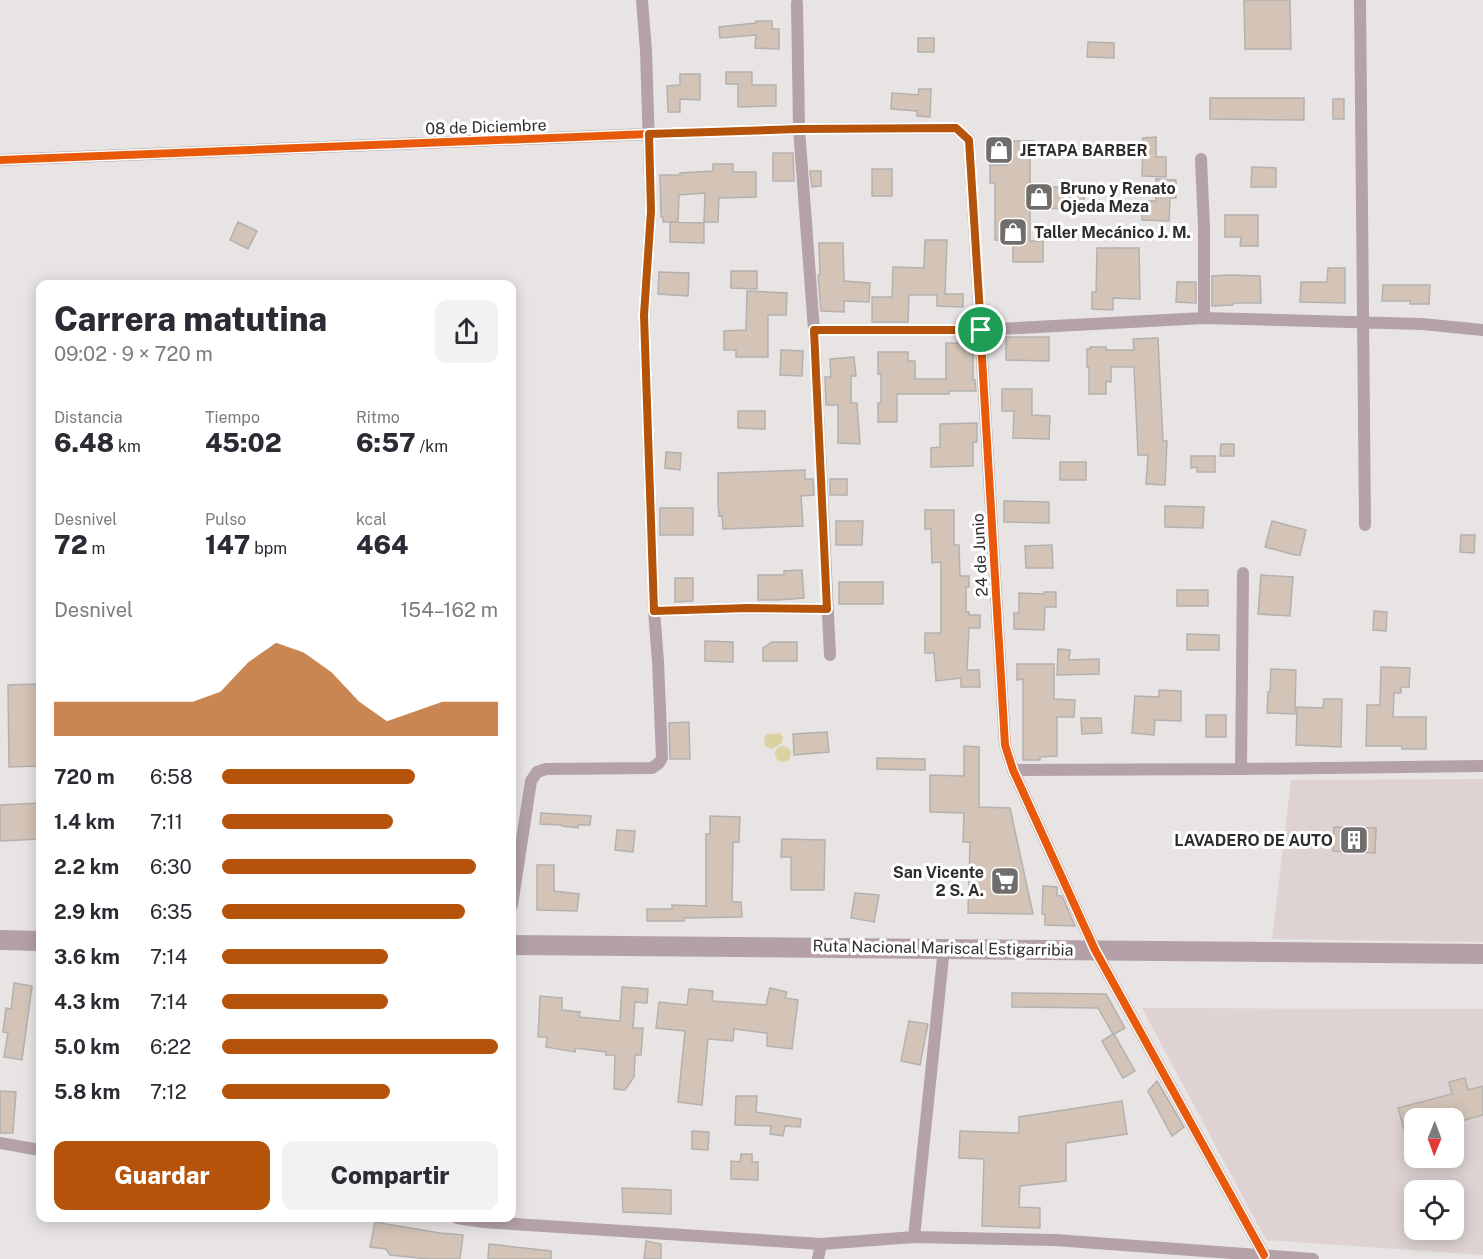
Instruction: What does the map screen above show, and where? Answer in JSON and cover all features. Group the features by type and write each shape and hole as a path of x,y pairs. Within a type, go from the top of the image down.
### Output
{"main road":[{"path":"0,940 36,940"},
{"name":"Ruta Nacional Mariscal Estigarribia","path":"516,945 1483,954"}],"street":[{"path":"516,879 531,781 537,772 546,769 652,768 662,758 654,611 644,315 651,211 646,51 642,0"},
{"path":"1360,0 1365,525"},
{"path":"796,3 799,129 814,330 830,655"},
{"name":"08 de Diciembre","path":"0,160 799,129 956,128 969,140"},
{"name":"24 de Junio","path":"969,140 1005,745 1012,771 1095,950 1264,1255"},
{"path":"1201,159 1204,318"},
{"path":"814,330 981,330 1204,318 1363,321 1483,330"},
{"path":"1241,769 1243,573"},
{"path":"654,611 748,608 827,609"},
{"path":"1012,771 1483,766"},
{"path":"914,1237 944,948"},
{"path":"0,1143 36,1149"},
{"path":"483,1222 821,1244 914,1237 1056,1240 1313,1259"},
{"path":"818,1259 821,1244"}],"shaded area":[{"path":"779,733 783,736 782,743 772,749 766,747 765,736"},
{"path":"783,746 789,748 791,754 789,760 783,762 777,760 775,754 777,748"},
{"path":"1483,779 1483,942 1272,939 1291,780"},
{"path":"1142,1008 1483,1009 1483,1255 1266,1240"}],"building":[{"path":"1244,0 1290,0 1291,49 1245,49"},
{"path":"756,21 772,21 772,29 779,29 779,49 755,48 756,35 720,38 719,27 756,23"},
{"path":"918,38 934,38 934,52 918,52"},
{"path":"1088,42 1114,43 1114,58 1087,57"},
{"path":"726,72 752,72 752,85 776,85 776,106 738,107 738,84 726,84"},
{"path":"680,74 700,74 700,100 680,99 680,112 668,112 667,86 680,85"},
{"path":"919,89 931,89 930,117 917,116 917,111 891,109 892,93 918,95"},
{"path":"1210,98 1304,98 1304,120 1210,119"},
{"path":"1333,99 1344,99 1344,119 1333,119"},
{"path":"1156,137 1156,157 1166,157 1166,177 1142,176 1143,138"},
{"path":"1007,141 1034,141 1034,153 1030,153 1030,188 1085,186 1083,209 1030,208 1030,241 1043,241 1043,262 1013,262 1013,240 995,240 995,183 990,183 990,165 1007,165"},
{"path":"773,153 793,153 794,181 773,181"},
{"path":"713,164 733,164 733,172 756,172 756,197 719,198 718,222 704,222 705,193 679,195 678,222 663,222 660,175 713,171"},
{"path":"1252,167 1276,168 1276,187 1251,187"},
{"path":"872,169 892,169 892,196 872,196"},
{"path":"810,171 821,171 821,186 812,187"},
{"path":"1156,179 1176,180 1176,198 1170,198 1169,221 1142,220 1143,201 1156,201"},
{"path":"1225,215 1258,215 1258,246 1240,246 1241,237 1225,237"},
{"path":"238,222 257,231 248,249 230,240"},
{"path":"670,222 704,223 704,243 670,242"},
{"path":"925,240 947,240 945,294 963,294 963,307 937,306 937,295 909,295 908,322 872,322 872,297 892,297 893,267 924,268"},
{"path":"819,243 843,243 844,281 870,283 869,302 844,301 844,312 821,311 818,275 820,275"},
{"path":"1097,248 1139,248 1140,299 1113,298 1113,310 1092,309 1092,292 1096,292"},
{"path":"1328,268 1345,268 1345,303 1300,302 1301,282 1327,282"},
{"path":"731,271 757,271 757,289 731,288"},
{"path":"659,272 689,273 688,296 658,294"},
{"path":"1212,276 1260,276 1261,303 1212,306"},
{"path":"1177,282 1196,282 1196,303 1176,302"},
{"path":"1383,285 1430,285 1429,304 1382,301"},
{"path":"747,291 787,293 786,315 768,315 768,357 736,357 736,350 724,350 724,331 746,330"},
{"path":"1006,337 1049,337 1049,361 1006,360"},
{"path":"1158,338 1163,441 1167,441 1165,485 1146,484 1148,455 1138,455 1134,367 1111,367 1111,382 1106,381 1106,394 1089,394 1089,367 1087,367 1087,349 1090,347 1106,347 1106,350 1134,350 1133,339"},
{"path":"946,343 973,343 973,380 975,380 976,391 949,391 949,394 897,394 897,422 878,422 878,403 881,403 881,374 878,374 878,352 908,352 908,361 915,361 915,379 946,379"},
{"path":"781,350 803,351 802,376 780,375"},
{"path":"854,357 856,376 851,376 851,403 857,403 860,444 838,443 838,405 826,405 825,377 831,377 830,359"},
{"path":"1002,389 1032,389 1032,415 1050,416 1049,439 1013,438 1014,411 1002,411"},
{"path":"738,411 765,411 765,429 738,428"},
{"path":"977,423 977,442 973,442 973,466 931,467 931,448 940,447 940,424"},
{"path":"1221,444 1234,444 1234,456 1220,456"},
{"path":"666,452 681,453 680,470 665,468"},
{"path":"1191,456 1215,456 1215,472 1197,472 1197,467 1191,468"},
{"path":"1060,462 1086,462 1086,480 1060,480"},
{"path":"805,470 805,479 813,479 814,495 801,496 803,526 723,529 722,515 719,516 718,473"},
{"path":"830,479 847,479 847,495 830,495"},
{"path":"1004,501 1049,502 1049,523 1004,522"},
{"path":"1165,506 1204,507 1203,528 1165,527"},
{"path":"660,508 693,508 693,535 660,535"},
{"path":"925,510 954,510 954,545 959,545 960,576 969,576 969,587 966,587 966,612 969,612 969,615 980,615 980,628 969,628 967,670 979,670 980,687 961,687 961,678 936,681 934,653 925,653 925,633 941,633 941,562 932,563 931,529 925,529"},
{"path":"836,521 863,521 862,545 836,545"},
{"path":"1272,521 1306,530 1300,555 1265,547"},
{"path":"1461,535 1475,535 1474,553 1460,552"},
{"path":"1052,545 1053,568 1026,568 1025,546"},
{"path":"802,570 804,598 758,600 758,575 784,575 784,571"},
{"path":"1261,575 1293,577 1290,616 1258,614"},
{"path":"675,578 693,578 693,601 675,602"},
{"path":"839,582 883,582 883,604 839,604"},
{"path":"1177,590 1208,590 1208,606 1177,606"},
{"path":"1044,592 1056,592 1056,607 1045,607 1044,630 1014,629 1014,613 1019,613 1019,593 1044,594"},
{"path":"1374,611 1387,612 1386,631 1373,630"},
{"path":"1187,634 1219,635 1219,650 1187,650"},
{"path":"705,641 733,642 733,662 705,661"},
{"path":"772,642 797,642 797,661 763,661 763,648"},
{"path":"1058,649 1070,650 1069,660 1099,659 1099,674 1057,675"},
{"path":"1017,664 1054,664 1054,699 1075,700 1074,717 1057,717 1057,756 1040,757 1040,760 1023,760 1023,679 1017,680"},
{"path":"1381,667 1410,668 1409,687 1401,687 1401,693 1394,693 1393,717 1426,717 1426,749 1366,746 1367,705 1380,705"},
{"path":"1271,669 1296,670 1295,714 1267,713"},
{"path":"36,684 36,766 9,767 8,685"},
{"path":"1159,690 1181,691 1181,721 1155,720 1154,735 1132,733 1135,696 1159,697"},
{"path":"1324,699 1342,699 1341,747 1296,745 1297,707 1323,708"},
{"path":"1206,715 1226,715 1226,737 1206,737"},
{"path":"1081,718 1101,718 1102,733 1082,734"},
{"path":"689,722 690,759 670,759 669,723"},
{"path":"827,732 829,752 794,755 793,734"},
{"path":"964,746 979,747 979,807 1010,808 1033,914 968,913 970,842 963,842 964,813 930,812 930,775 964,776"},
{"path":"877,758 925,759 925,770 877,769"},
{"path":"36,803 36,839 0,841 0,805"},
{"path":"541,813 591,816 590,825 578,825 578,828 540,824"},
{"path":"710,816 740,817 739,842 733,842 732,902 741,902 742,917 647,921 647,909 672,909 672,905 706,906 706,834 710,834"},
{"name":"LAVADERO DE AUTO","path":"1334,827 1376,828 1375,853 1333,851"},
{"path":"617,830 635,831 633,852 615,850"},
{"path":"782,839 825,840 824,890 791,890 791,857 781,857"},
{"path":"537,865 554,865 554,891 579,894 577,911 537,910"},
{"path":"1043,886 1057,887 1057,896 1062,896 1075,926 1045,925 1045,915 1042,914"},
{"path":"855,893 879,895 874,922 851,918"},
{"path":"14,983 32,986 22,1060 4,1057 8,1033 3,1032 6,1008 11,1009"},
{"path":"622,987 648,989 647,1003 635,1002 633,1028 643,1028 641,1055 635,1055 634,1077 625,1090 614,1089 615,1055 576,1048 575,1052 546,1047 547,1037 538,1037 540,996 562,998 562,1010 580,1012 579,1017 620,1021"},
{"path":"770,988 787,992 785,998 798,1000 792,1049 767,1046 767,1033 734,1029 733,1041 708,1039 702,1105 678,1102 685,1031 656,1028 659,1002 687,1005 689,989 713,991 712,1001 766,1005"},
{"path":"1012,993 1106,994 1125,1028 1114,1034 1135,1071 1123,1078 1102,1041 1113,1034 1098,1008 1012,1007"},
{"path":"909,1021 928,1024 920,1065 901,1061"},
{"path":"1465,1078 1468,1090 1483,1086 1483,1115 1464,1120 1464,1108 1404,1108 1404,1129 1398,1108 1452,1094 1449,1082"},
{"path":"1157,1081 1184,1127 1172,1136 1148,1091"},
{"path":"0,1091 16,1092 13,1133 0,1133"},
{"path":"736,1096 757,1096 756,1112 801,1119 800,1127 785,1126 783,1136 770,1134 771,1126 735,1125"},
{"path":"1122,1101 1127,1134 1066,1143 1066,1181 1020,1186 1019,1207 1040,1208 1040,1228 982,1226 984,1159 959,1158 960,1131 1019,1133 1019,1117"},
{"path":"692,1131 709,1132 708,1150 692,1149"},
{"path":"741,1154 752,1154 752,1162 758,1162 758,1180 731,1179 731,1161 740,1162"},
{"path":"622,1188 671,1190 671,1214 623,1212"},
{"path":"375,1222 463,1235 460,1259 390,1255 386,1249 370,1247"},
{"path":"646,1241 661,1244 661,1259 644,1259"},
{"path":"489,1244 551,1251 551,1259 488,1259"}],"cycle path":[{"path":"0,160 799,129 955,128 969,139 1005,745 1013,770 1095,950 1264,1255"}],"place":[{"name":"JETAPA BARBER","path":"999,150"},
{"name":"Bruno y Renato Ojeda Meza","path":"1039,197"},
{"name":"Taller Mecánico J. M.","path":"1013,232"},
{"name":"LAVADERO DE AUTO","path":"1354,840"},
{"name":"San Vicente 2 S. A.","path":"1005,881"}],"route":[{"path":"956,128 969,140 981,330 814,330 827,609 748,608 654,611 644,315 651,211 649,134 799,129 956,128"}]}
